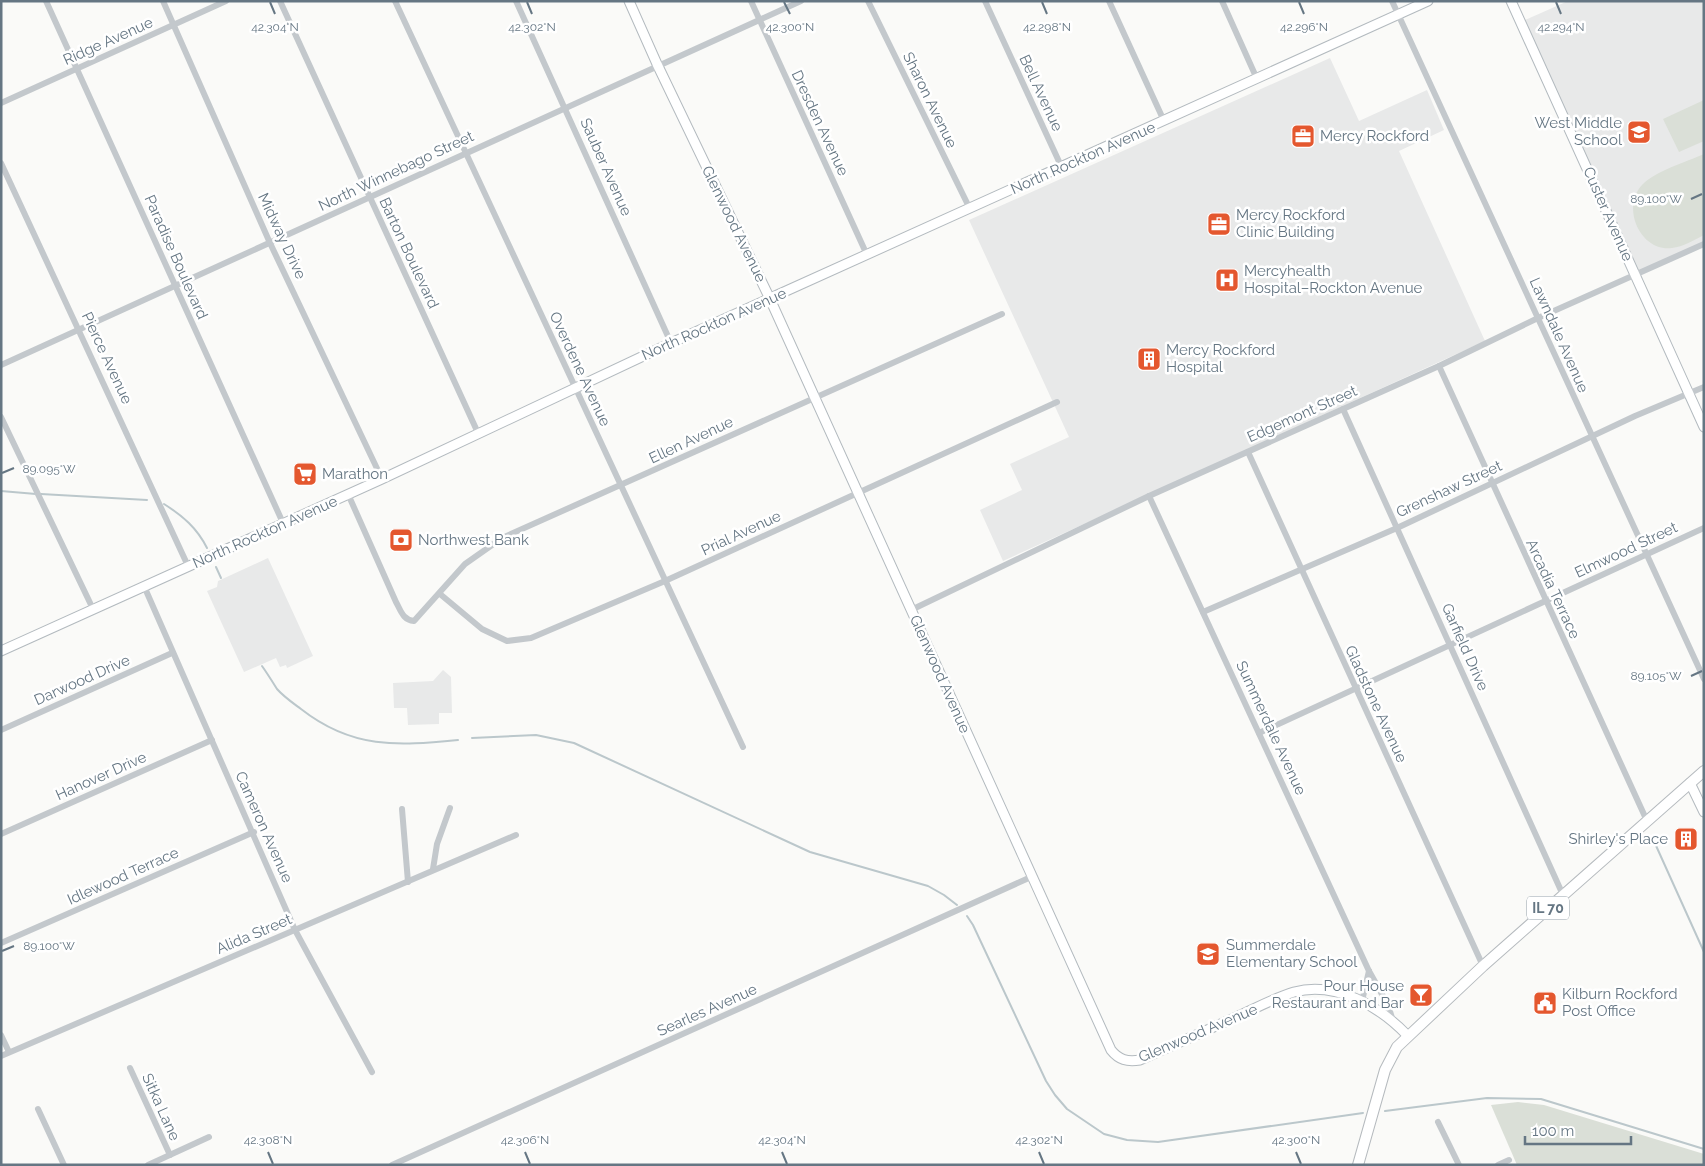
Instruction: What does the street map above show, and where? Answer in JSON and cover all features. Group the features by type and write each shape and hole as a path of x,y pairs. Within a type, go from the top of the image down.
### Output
{"main road":[{"name":"IL 70","path":"1358,1165 1384,1070 1397,1047 1407,1035 1704,771"}],"street":[{"name":"Paradise Boulevard","path":"46,1 283,523"},
{"name":"Midway Drive","path":"163,1 270,243 382,479"},
{"name":"Ridge Avenue","path":"1,103 226,1"},
{"name":"Barton Boulevard","path":"280,1 478,433"},
{"name":"Overdene Avenue","path":"395,1 743,747"},
{"name":"Sauber Avenue","path":"516,1 671,343"},
{"name":"Glenwood Avenue","path":"630,1 657,64 770,299 1106,1042 1115,1055 1131,1062 1140,1060 1293,992 1305,990 1332,992 1362,1001 1394,1021 1407,1035"},
{"name":"Dresden Avenue","path":"751,1 867,255"},
{"name":"North Winnebago Street","path":"1,364 175,284 270,243 465,152 566,109 657,64 801,1"},
{"name":"Sharon Avenue","path":"868,1 970,209"},
{"name":"Bell Avenue","path":"985,1 1062,168"},
{"path":"1108,1 1164,121"},
{"path":"1222,1 1257,80"},
{"name":"Lawndale Avenue","path":"1392,1 1704,679"},
{"name":"North Rockton Avenue","path":"1,651 382,479 671,343 1257,80 1428,1"},
{"name":"Custer Avenue","path":"1511,1 1704,427"},
{"name":"Pierce Avenue","path":"1,163 80,329 188,566"},
{"name":"Edgemont Street","path":"911,610 1149,496 1439,366 1538,318 1704,244"},
{"name":"Ellen Avenue","path":"348,494 400,609 408,621 414,622 465,564 502,538 1002,314"},
{"name":"Arcadia Terrace","path":"1439,366 1490,483 1646,821"},
{"name":"Grenshaw Street","path":"1203,612 1397,528 1490,483 1704,387"},
{"name":"Prial Avenue","path":"440,594 482,629 507,641 531,638 665,581 1057,402"},
{"name":"Garfield Drive","path":"1343,409 1563,895"},
{"path":"1,417 93,609"},
{"name":"Gladstone Avenue","path":"1248,452 1483,966"},
{"name":"Summerdale Avenue","path":"1149,496 1369,971 1388,1005 1394,1021"},
{"name":"Elmwood Street","path":"1259,733 1704,528"},
{"name":"Cameron Avenue","path":"144,586 172,653 254,832 295,930 372,1072"},
{"name":"Darwood Drive","path":"1,730 172,653"},
{"name":"Hanover Drive","path":"1,834 212,740"},
{"path":"1690,783 1704,812"},
{"path":"433,869 437,844 450,808"},
{"path":"402,809 408,882"},
{"name":"Idlewood Terrace","path":"1,943 254,832"},
{"name":"Alida Street","path":"1,1056 516,835"},
{"name":"Searles Avenue","path":"392,1165 1031,877"},
{"path":"1362,1001 1369,971"},
{"path":"1,1035 9,1052"},
{"name":"Sitka Lane","path":"130,1068 170,1155"},
{"path":"38,1109 64,1165"},
{"path":"1438,1122 1459,1165"},
{"path":"148,1165 208,1137"},
{"path":"1498,1165 1509,1160"}],"shaded area":[{"name":"West Middle School","path":"1568,1 1704,1 1704,243 1639,271 1636,270 1523,21"},
{"name":"Mercyhealth Hospital–Rockton Avenue","path":"1330,58 1359,121 1427,90 1444,130 1399,151 1485,341 1003,561 980,510 1022,490 1010,464 1069,437 969,220"},
{"path":"1704,100 1704,141 1679,152 1663,119"},
{"path":"1704,154 1704,235 1684,245 1672,248 1661,247 1651,243 1643,236 1637,226 1633,205 1636,194 1642,185 1655,175"},
{"path":"268,558 313,656 287,668 286,665 280,667 276,658 244,672 207,591 217,587 218,581"},
{"path":"443,670 451,677 452,713 439,713 439,724 408,725 407,708 394,708 393,683 433,681"},
{"path":"1518,1102 1544,1105 1704,1154 1704,1165 1517,1165 1491,1105"}],"waterway":[{"path":"1,491 36,494"},
{"path":"41,494 147,500"},
{"path":"164,504 189,523 199,534 207,548"},
{"path":"216,567 221,578"},
{"path":"262,666 277,689 286,697 320,722 338,732 376,742 415,743 458,740"},
{"path":"472,738 536,735 574,743 810,852 928,886 957,905"},
{"path":"1653,839 1704,952"},
{"path":"967,916 973,925 1046,1081 1067,1109 1104,1134 1127,1140 1158,1142 1363,1113"},
{"path":"1385,1111 1487,1098 1541,1099 1704,1149"}],"place":[{"name":"West Middle School","path":"1639,132"},
{"name":"Mercy Rockford","path":"1303,136"},
{"name":"Mercy Rockford Clinic Building","path":"1219,224"},
{"name":"Mercyhealth Hospital–Rockton Avenue","path":"1227,280"},
{"name":"Mercy Rockford Hospital","path":"1149,359"},
{"name":"Marathon","path":"305,474"},
{"name":"Northwest Bank","path":"401,540"},
{"name":"Shirley's Place","path":"1686,839"},
{"name":"Summerdale Elementary School","path":"1208,954"},
{"name":"Pour House Restaurant and Bar","path":"1421,995"},
{"name":"Kilburn Rockford Post Office","path":"1545,1003"}]}
